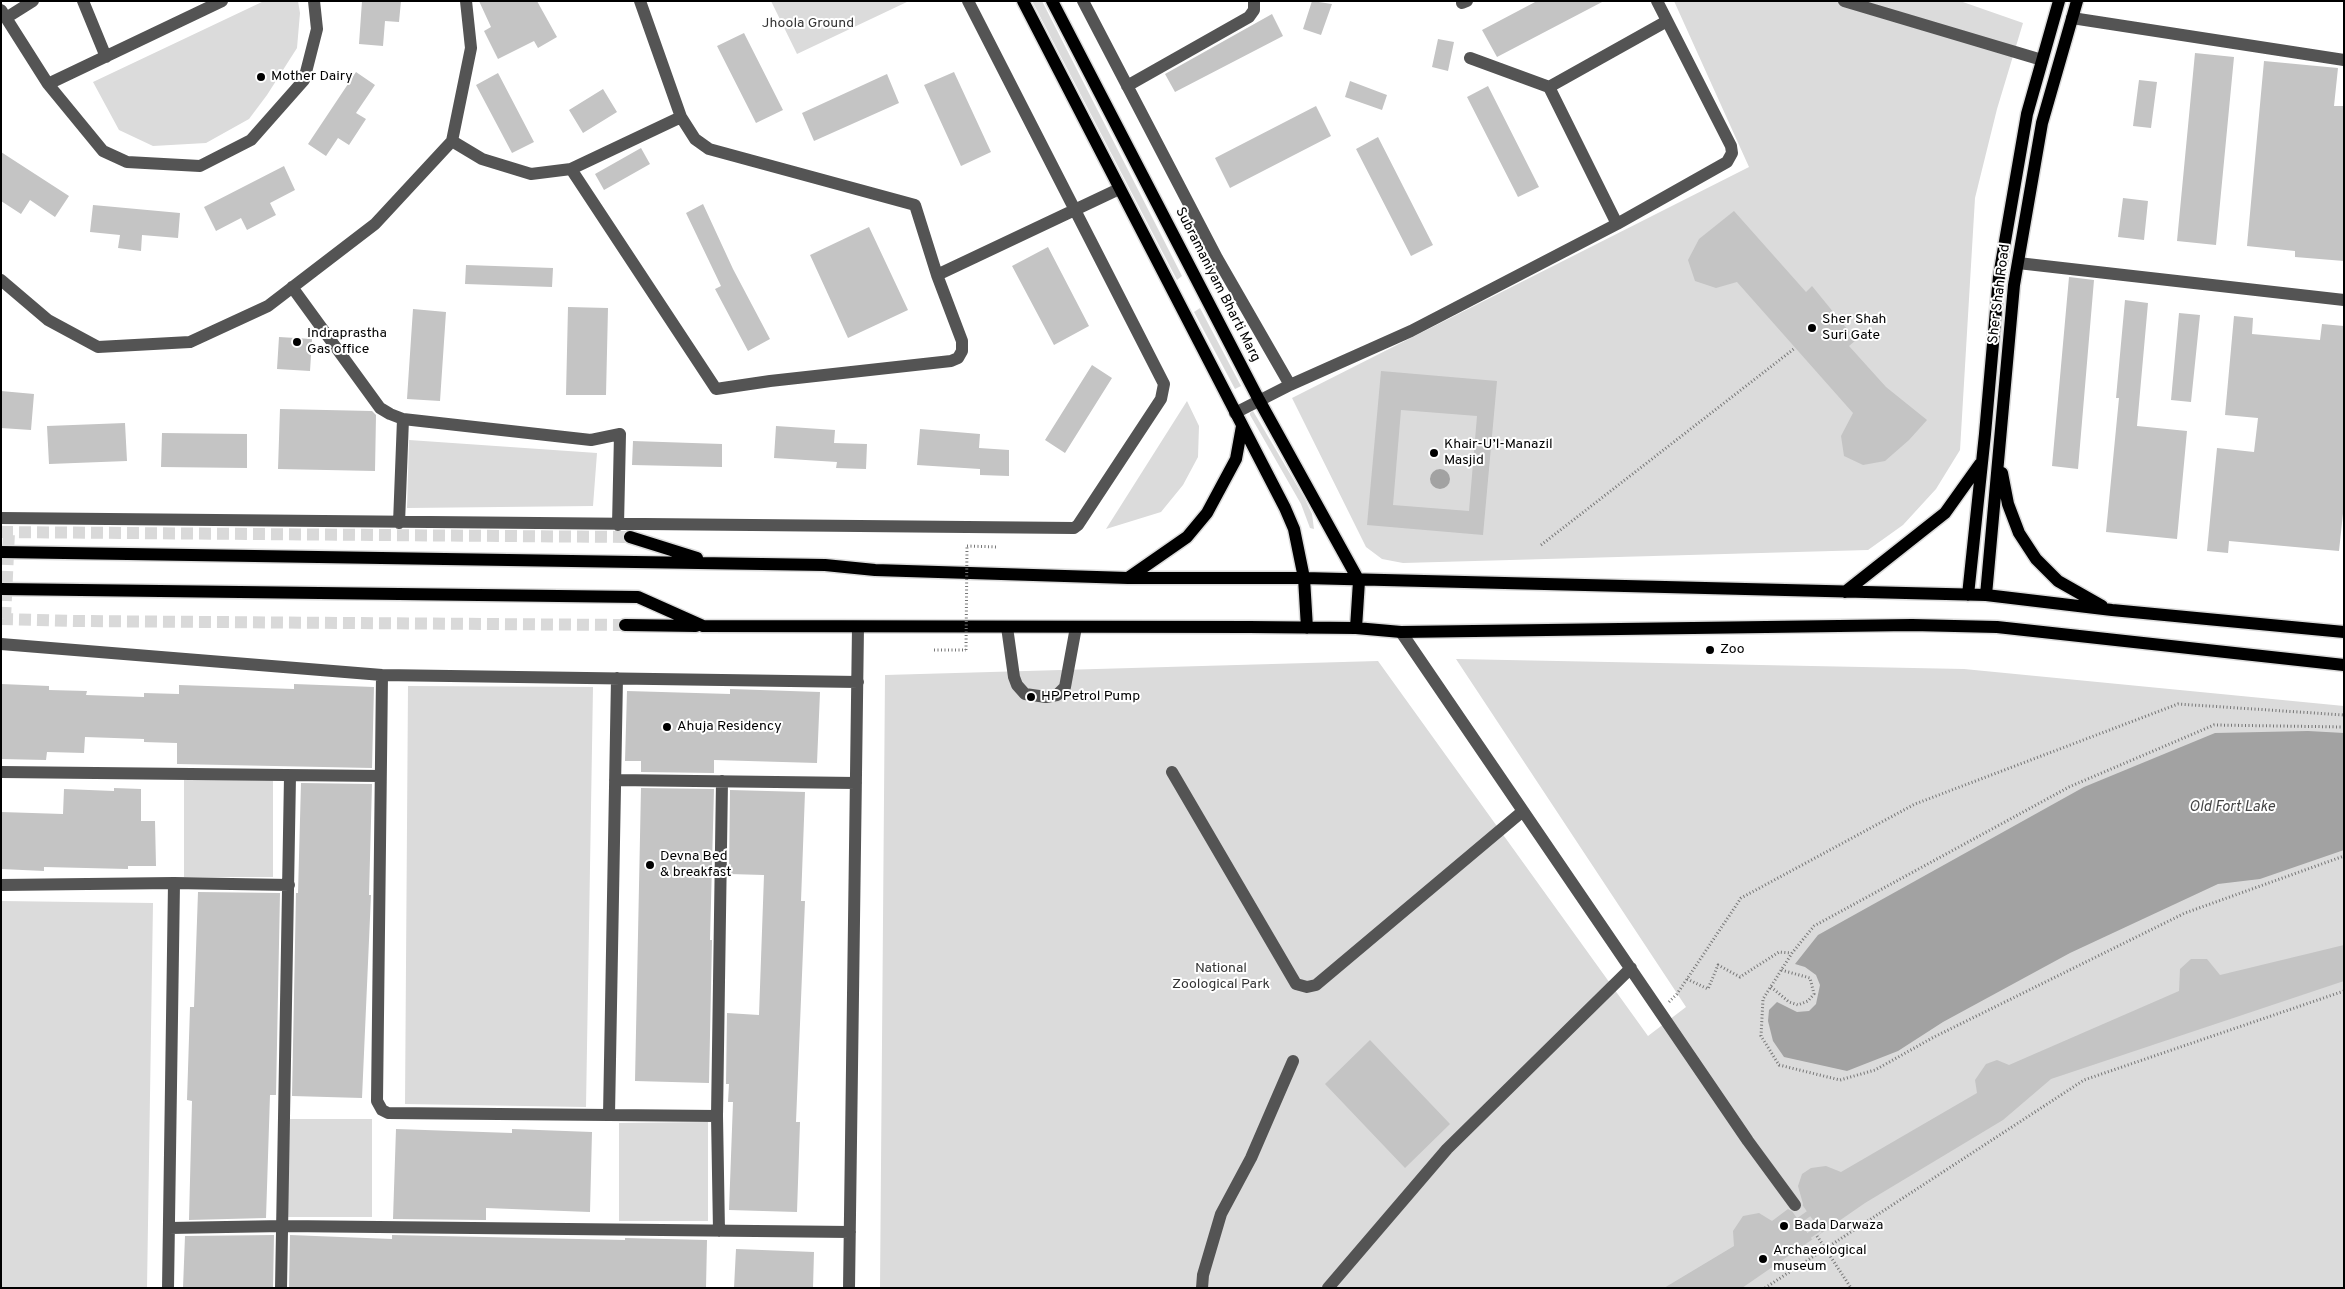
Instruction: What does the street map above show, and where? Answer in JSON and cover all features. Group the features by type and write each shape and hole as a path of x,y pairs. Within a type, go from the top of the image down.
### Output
{"main road":[{"path":"1023,1 1294,529 1304,578 1308,628"},
{"name":"Subramaniyam Bharti Marg","path":"1052,1 1259,400 1358,581"},
{"name":"Sher Shah Road","path":"1968,595 1999,276 2027,114 2059,1"},
{"name":"Sher Shah Road","path":"1986,596 2014,285 2042,123 2077,1"},
{"path":"1128,578 1187,537 1207,514 1236,459 1242,426"},
{"path":"2000,443 2002,474 2008,504 2019,533 2036,559 2058,581 2084,597 2112,610"},
{"path":"1845,592 1945,513 1982,462"},
{"path":"630,537 711,563"},
{"path":"1,552 825,565 875,570 1128,578 1304,578 1358,581 1968,595 2344,632"},
{"path":"1971,558 1982,564 1989,560"},
{"path":"1356,628 1358,581"},
{"path":"1,589 638,597 704,626"},
{"path":"626,625 858,628 1356,628 1401,632 1912,625 1997,627 2344,665"}],"street":[{"path":"33,1 4,14 48,84 104,151 127,162 149,165 200,166 251,140 304,80 317,29 314,1"},
{"path":"83,1 106,57"},
{"path":"48,84 222,1"},
{"path":"1,280 48,320 98,347 190,342 268,306 375,224 452,141 471,48 466,1"},
{"path":"571,169 716,389 770,380 951,361 958,358 962,351 962,341 936,275 918,208 911,202 709,149 695,138 682,117 640,1"},
{"path":"1,518 1074,528 1078,525 1162,399 1164,384 968,1"},
{"path":"1083,1 1217,258 1290,385"},
{"path":"1127,86 1249,16 1254,10 1254,1"},
{"path":"1235,413 1290,385 1411,331 1616,224 1727,162 1732,153 1731,146 1658,1"},
{"path":"1844,1 2042,60"},
{"path":"2072,18 2344,60"},
{"path":"1549,87 1667,21"},
{"path":"1470,58 1549,87 1616,224"},
{"path":"452,141 482,159 531,174 571,169 682,117"},
{"path":"936,275 1119,189"},
{"path":"2018,264 2344,300"},
{"path":"292,287 380,408 403,419 591,440 620,434 618,525"},
{"path":"399,523 403,419"},
{"path":"1007,627 1014,677 1017,685 1025,694 1046,697 1057,695 1065,687 1076,627"},
{"path":"849,1288 858,628"},
{"path":"1401,632 1659,1010 1795,1205"},
{"path":"1,644 382,675 858,682"},
{"path":"382,675 379,1106 388,1113 717,1116"},
{"path":"609,1115 616,678"},
{"path":"1,772 380,776"},
{"path":"1172,772 1296,984 1307,988 1316,985 1523,811"},
{"path":"281,1288 284,1226 290,776"},
{"path":"615,780 856,783"},
{"path":"719,1231 717,1116 722,781"},
{"path":"1,885 174,883 289,885"},
{"path":"168,1288 174,883"},
{"path":"1328,1288 1447,1149 1631,968"},
{"path":"1202,1288 1203,1275 1221,1214 1251,1158 1293,1061"},
{"path":"169,1228 284,1226 850,1232"}],"path":[{"path":"1541,545 1796,348"},
{"path":"934,650 966,650 968,546 997,547"},
{"path":"1659,1010 1677,994 1742,898 1915,804 2178,704 2344,715"},
{"path":"2344,727 2214,725 2070,787 1814,926 1792,953 1764,999 1762,1036 1779,1065 1840,1080 1874,1070 1934,1037 2185,913 2344,856"},
{"path":"1687,979 1708,989 1718,965 1740,977 1779,952 1792,953"},
{"path":"1771,987 1789,1002 1798,1005 1808,1001 1814,994 1810,978 1782,970"},
{"path":"1765,1288 2084,1080 2344,991"},
{"path":"1817,1236 1851,1288"}],"green space":[{"path":"264,1 298,1 300,13 297,48 249,119 206,143 153,146 119,130 93,82"},
{"name":"Jhoola Ground","path":"771,1 909,1 797,54"},
{"path":"1032,1 1042,1 1182,276 1177,280"},
{"path":"1674,1 1960,1 2023,23 1997,109 1975,198 1960,450 1936,489 1903,525 1868,550 1403,563 1382,559 1366,547 1292,398 1749,167"},
{"path":"1200,308 1241,386 1235,389 1194,312"},
{"path":"1187,401 1199,426 1198,457 1183,485 1161,512 1106,529"},
{"path":"1253,411 1305,499 1312,514 1314,529 1310,528 1301,504 1250,415"},
{"path":"409,440 597,453 593,506 407,508"},
{"name":"National Zoological Park","path":"1456,659 1964,669 2344,706 2344,1288 880,1288 885,675 1378,661 1648,1036 1686,1007"},
{"path":"408,686 593,687 586,1107 405,1104"},
{"path":"184,779 273,779 273,877 184,877"},
{"path":"1,901 153,903 147,1288 1,1288"},
{"path":"284,1119 372,1119 372,1217 284,1217"},
{"path":"708,1122 708,1221 619,1221 619,1123"}],"water":[{"path":"1440,469 1447,472 1450,479 1447,486 1440,489 1433,486 1430,479 1433,472"},
{"name":"Old Fort Lake","path":"2308,731 2344,733 2344,850 2260,879 2218,884 2070,953 1943,1022 1898,1051 1847,1071 1784,1057 1773,1041 1768,1021 1769,1010 1777,1002 1797,1012 1809,1011 1816,1004 1820,985 1816,975 1805,967 1795,964 1818,935 2084,787 2215,733"}],"building":[{"path":"362,1 401,1 399,22 385,21 383,46 359,44"},
{"path":"479,1 537,1 557,37 538,48 534,41 498,59 484,31 491,27"},
{"path":"1312,1 1332,4 1321,35 1303,29"},
{"path":"1537,1 1604,1 1497,57 1482,30"},
{"path":"1272,14 1283,36 1175,92 1165,74"},
{"path":"744,33 783,110 756,123 717,46"},
{"path":"1438,39 1454,42 1448,71 1432,67"},
{"path":"2195,53 2234,57 2216,245 2177,241"},
{"path":"2264,61 2338,68 2334,106 2344,106 2344,261 2295,257 2295,251 2247,246"},
{"path":"356,72 375,85 356,113 366,119 349,145 338,138 326,156 308,144"},
{"path":"954,72 991,152 961,166 924,85"},
{"path":"498,73 534,142 512,153 476,85"},
{"path":"887,74 899,103 814,141 802,113"},
{"path":"2139,80 2157,82 2151,128 2133,126"},
{"path":"1350,81 1387,95 1382,110 1345,97"},
{"path":"1488,86 1539,187 1518,197 1467,97"},
{"path":"603,89 617,112 583,133 569,110"},
{"path":"1316,106 1331,136 1230,188 1215,158"},
{"path":"1378,137 1433,245 1411,256 1356,149"},
{"path":"641,148 650,164 604,190 595,174"},
{"path":"1,152 69,196 55,217 30,200 21,214 1,201"},
{"path":"284,166 295,190 270,203 276,215 247,230 241,218 216,231 204,207"},
{"path":"2123,198 2148,201 2144,240 2118,237"},
{"path":"703,204 733,269 770,339 748,351 715,289 721,286 686,213"},
{"path":"93,205 180,213 178,238 142,235 141,251 118,248 120,235 90,232"},
{"name":"Sher Shah Suri Gate","path":"1734,211 1806,292 1812,286 1856,340 1849,346 1886,387 1927,420 1909,440 1885,461 1863,465 1844,456 1841,436 1853,413 1737,282 1716,288 1695,281 1688,260 1699,239"},
{"path":"869,227 908,310 848,338 810,255"},
{"path":"1048,247 1089,326 1054,345 1012,266"},
{"path":"466,265 553,268 552,287 465,284"},
{"path":"2069,277 2094,280 2078,469 2052,466"},
{"path":"2125,300 2148,303 2137,426 2187,431 2177,539 2106,532 2119,398 2116,398"},
{"path":"568,307 608,308 606,395 566,395"},
{"path":"413,309 446,312 440,401 407,399"},
{"path":"2179,313 2200,315 2191,402 2171,400"},
{"path":"2234,316 2253,318 2252,334 2320,340 2322,324 2344,326 2344,504 2339,551 2229,541 2228,553 2207,551 2217,448 2254,452 2258,418 2225,415"},
{"path":"279,337 312,339 310,371 277,369"},
{"path":"1092,365 1112,378 1065,453 1045,440"},
{"path":"1381,371 1497,381 1483,535 1367,525","holes":["1401,410 1477,416 1469,511 1393,505"]},
{"path":"1,391 34,394 31,430 1,428"},
{"path":"280,409 372,411 376,415 375,471 278,469"},
{"path":"125,423 127,461 49,464 47,426"},
{"path":"776,426 835,430 834,443 867,444 866,469 836,468 837,462 774,458"},
{"path":"920,429 980,434 979,448 1009,450 1009,476 980,475 980,469 917,465"},
{"path":"162,433 247,434 247,468 161,467"},
{"path":"633,441 722,444 722,467 632,465"},
{"path":"1,684 49,686 49,690 87,691 86,695 144,697 144,693 179,694 179,685 294,689 294,684 374,687 372,768 177,764 177,743 144,742 144,739 85,737 84,753 47,752 46,760 1,759"},
{"path":"730,689 820,692 817,763 714,760 714,773 641,772 641,761 625,761 627,691 730,694"},
{"path":"301,783 372,784 369,895 371,895 362,1098 292,1096 296,893 298,893"},
{"path":"114,788 141,789 141,821 155,821 156,866 128,866 128,869 44,867 44,871 1,869 1,812 63,814 64,789 114,791"},
{"path":"641,788 714,789 709,1083 635,1081"},
{"path":"730,790 805,792 801,901 805,901 796,1122 800,1122 797,1212 729,1210 733,1102 728,1102 729,1084 726,1084 727,1013 759,1015 764,875 729,874"},
{"path":"198,892 280,893 276,1095 270,1095 266,1218 189,1220 192,1101 187,1100 190,1007 194,1007"},
{"path":"2344,945 2344,981 2051,1079 2003,1120 1865,1203 1742,1288 1664,1288 1734,1246 1733,1231 1743,1216 1759,1213 1772,1221 1788,1209 1795,1213 1800,1211 1803,1204 1798,1186 1802,1174 1811,1168 1826,1166 1841,1172 1977,1093 1975,1080 1986,1064 1997,1060 2009,1065 2179,991 2180,969 2191,959 2207,959 2220,975"},
{"path":"1370,1040 1450,1124 1405,1168 1325,1084"},
{"path":"396,1129 512,1133 512,1129 592,1132 590,1212 486,1208 486,1220 393,1219"},
{"path":"274,1235 273,1288 183,1288 185,1236"},
{"path":"290,1235 392,1239 392,1235 707,1240 706,1288 289,1288"},
{"path":"736,1249 814,1252 813,1288 734,1288"}],"tunnel":[{"path":"1,532 630,537"},
{"path":"5,619 9,532"},
{"path":"1,619 625,625"},
{"path":"1795,1205 1817,1236"}],"place":[{"name":"Mother Dairy","path":"261,77"},
{"name":"Sher Shah Suri Gate","path":"1812,328"},
{"name":"Indraprastha Gas office","path":"297,342"},
{"name":"Khair-U’l-Manazil Masjid","path":"1434,453"},
{"name":"Zoo","path":"1710,650"},
{"name":"HP Petrol Pump","path":"1031,697"},
{"name":"Ahuja Residency","path":"667,727"},
{"name":"Devna Bed & breakfast","path":"650,865"},
{"name":"Bada Darwaza","path":"1784,1226"},
{"name":"Archaeological museum","path":"1763,1259"}]}
